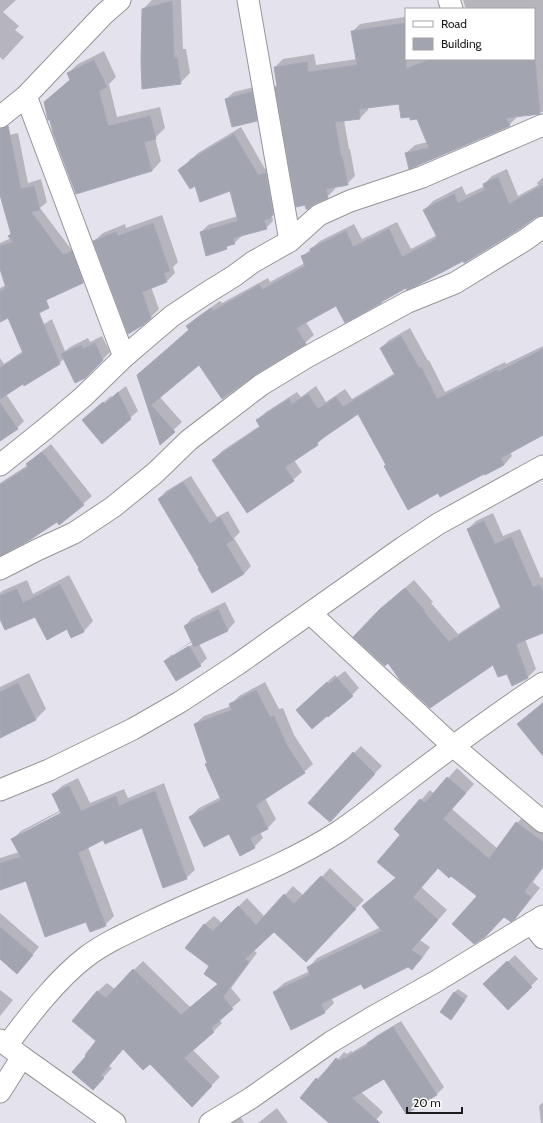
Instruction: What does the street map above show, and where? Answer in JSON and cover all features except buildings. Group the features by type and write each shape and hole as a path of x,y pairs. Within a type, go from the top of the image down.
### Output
{"street":[{"path":"0,117 26,96 104,14 120,0"},
{"path":"248,0 290,241"},
{"path":"26,96 124,357"},
{"path":"0,465 83,397 124,357 172,316 253,262 290,241 319,215 350,201 422,177 543,125"},
{"path":"0,569 74,533 113,506 155,473 189,440 261,385 307,357 408,302 455,283 525,240 543,227"},
{"path":"0,790 49,770 133,729 180,702 238,664 438,524 543,466"},
{"path":"310,613 453,746 543,822"},
{"path":"0,1092 10,1047 38,1005 65,976 85,958 102,946 180,907 262,873 299,855 339,831 508,706 543,683"},
{"path":"210,1123 251,1098 331,1042 370,1018 539,926"},
{"path":"10,1047 115,1123"}]}
